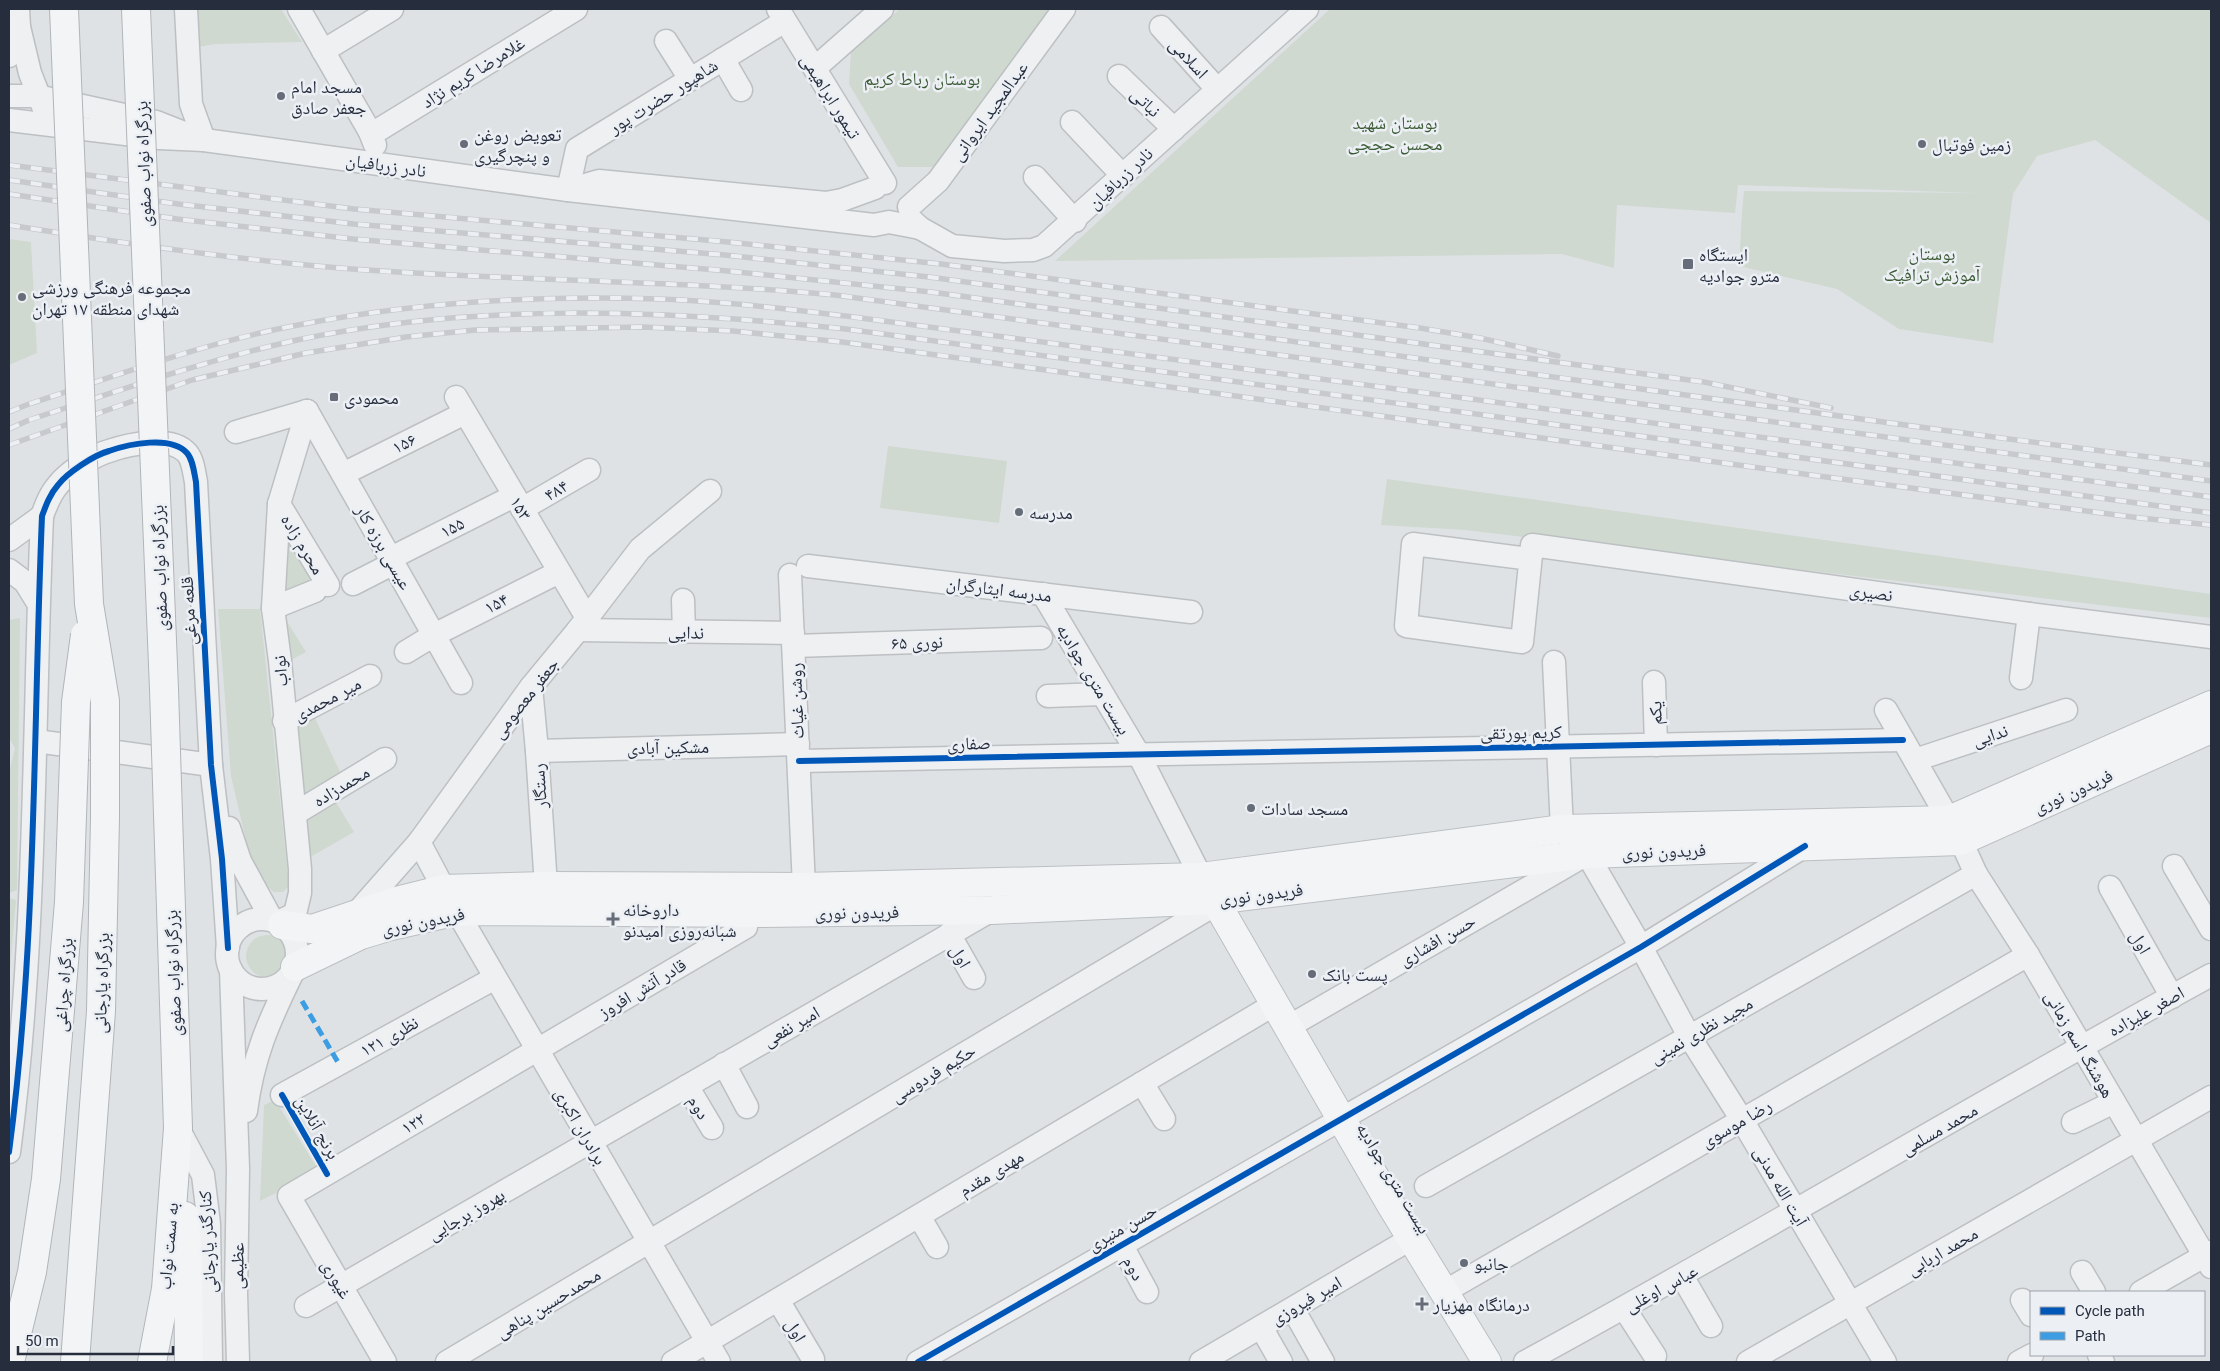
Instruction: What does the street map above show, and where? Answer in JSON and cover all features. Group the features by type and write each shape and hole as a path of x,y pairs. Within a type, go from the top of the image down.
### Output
{"main road":[{"path":"64,9 89,604"},
{"name":"بزرگراه نواب صفوی","path":"136,9 164,709 178,1128"},
{"name":"بزرگراه چراغی","path":"10,1362 32,1272 46,1178 69,902 76,702 89,604"},
{"name":"بزرگراه یارجانی","path":"75,1362 101,1011 103,934 105,701 89,604"},
{"name":"فریدون نوری","path":"277,923 312,929 353,917 396,901 546,899 804,900 1210,893 1562,829 1955,831 2211,705"},
{"name":"فریدون نوری","path":"804,900 992,910 1210,893 1586,854 1805,846 1955,831 2211,729"},
{"name":"بیست متری جوادیه","path":"1210,893 1391,1205 1487,1362"},
{"name":"فریدون نوری","path":"295,967 361,935 391,926 450,900"},
{"path":"178,1128 188,1262 189,1362"},
{"name":"به سمت نواب","path":"152,1362 166,1289 178,1128"}],"street":[{"path":"186,9 191,104 204,140"},
{"path":"299,9 370,132 383,165"},
{"path":"324,51 392,9"},
{"name":"غلامرضا کریم نژاد","path":"370,132 375,132 576,9"},
{"path":"815,68 882,9"},
{"name":"عبدالمجید ایروانی","path":"906,218 938,181 1064,9"},
{"name":"نادر زربافیان","path":"204,140 568,190 874,225 906,218 952,246 1004,251 1034,250 1044,246 1074,221 1307,9"},
{"name":"تیمور ابراهیمی","path":"781,15 815,68 880,185"},
{"name":"شاهپور حضرت پور","path":"568,190 578,149 723,59 781,15"},
{"path":"19,18 37,96 50,124"},
{"path":"9,56 19,18"},
{"name":"اسلامی","path":"1161,27 1218,89"},
{"path":"666,41 690,79"},
{"path":"723,59 742,90"},
{"name":"نباتی","path":"1119,76 1174,129"},
{"path":"9,96 37,96 156,122 204,140"},
{"path":"9,120 159,138 204,140"},
{"path":"1072,122 1123,176"},
{"path":"1035,177 1074,221"},
{"name":"نادر زربافیان","path":"568,190 599,181 826,203 842,200 880,185"},
{"path":"892,183 903,189 907,194 906,218 882,221 872,213 869,200 880,185 892,183"},
{"name":"۱۵۶","path":"343,474 460,405"},
{"name":"۱۵۳","path":"460,405 559,572 583,624"},
{"path":"236,432 307,411"},
{"name":"عیسی برزه کار","path":"307,411 461,683"},
{"name":"نواب","path":"277,923 295,914 300,894 296,813 284,721 280,662 273,608 279,504 307,411"},
{"name":"قلعه مرغی","path":"42,516 58,484 76,468 107,451 161,442 174,444 186,453 192,464 196,482 211,764 222,859 228,948"},
{"name":"۴۸۴","path":"518,503 589,470"},
{"name":"جعفر معصومی","path":"353,917 419,842 531,687 583,624 640,549 710,491"},
{"name":"۱۵۵","path":"353,584 392,561 518,503"},
{"name":"محرم زاده","path":"273,608 322,588 279,504"},
{"path":"9,540 42,516"},
{"path":"9,1152 36,742 38,602 42,516"},
{"name":"نصیری","path":"1531,552 1522,642 1406,626 1413,544 1531,552 2211,637"},
{"path":"9,570 25,582 38,602"},
{"name":"مدرسه ایثارگران","path":"799,570 1043,594 1191,612"},
{"name":"روشن غیاث","path":"799,570 793,639 804,900"},
{"name":"۱۵۴","path":"406,652 434,635 559,572"},
{"name":"بیست متری جوادیه","path":"1043,594 1139,755 1210,893"},
{"path":"683,600 684,632"},
{"path":"2021,678 2029,614"},
{"name":"ندایی","path":"583,624 793,639"},
{"name":"نوری ۶۵","path":"793,639 1041,638"},
{"path":"1554,662 1562,829"},
{"name":"میر محمدی","path":"284,721 370,676"},
{"name":"یکم","path":"1654,682 1656,745"},
{"name":"رستگار","path":"531,687 546,899"},
{"path":"1048,696 1102,694"},
{"path":"1886,710 1955,831"},
{"name":"ندایی","path":"1914,760 2066,710"},
{"name":"کریم پورتقی","path":"1139,755 1903,740"},
{"path":"36,742 211,764 240,861 277,923 291,934 296,944 298,956 295,967 270,1019 256,1057 249,1090 238,1169"},
{"name":"مشکین آبادی","path":"537,751 798,753"},
{"name":"صفاری","path":"798,753 1139,755"},
{"name":"محمدزاده","path":"296,813 385,759"},
{"name":"هوشنگ اسم زمانی","path":"1955,831 1976,874 2028,955 2136,1140 2209,1259"},
{"name":"برادران اکبری","path":"419,842 450,900 719,1362"},
{"name":"حسن منیری","path":"918,1362 1641,946 1805,846"},
{"name":"آیت‌ الله مدنی","path":"1586,854 1641,946 1689,1036 1742,1120 1885,1362"},
{"name":"حسن افشاری","path":"1281,1016 1586,854"},
{"path":"2174,866 2211,929"},
{"name":"مجید نظری نمینی","path":"1426,1186 1976,874"},
{"name":"اول","path":"2110,887 2172,996"},
{"name":"حکیم فردوسی","path":"649,1243 1210,893"},
{"name":"امیر نفعی","path":"590,1142 724,1064 792,1017 992,910"},
{"path":"277,923 260,919 244,925 232,936 227,959 231,970 237,979 247,986 264,989 281,984 289,977 295,967"},
{"name":"قادر آتش افروز","path":"537,1050 746,927"},
{"name":"اول","path":"948,934 974,978"},
{"name":"رضا موسوی","path":"1444,1292 2028,955"},
{"path":"231,970 238,1169"},
{"name":"نظری ۱۲۱","path":"282,1095 495,978"},
{"name":"اصغر علیزاده","path":"2081,1046 2172,996 2208,984"},
{"name":"مهدی مقدم","path":"673,1362 708,1343 1142,1083 1281,1016"},
{"name":"محمد مسلمی","path":"1796,1211 2081,1046"},
{"name":"۱۲۲","path":"289,1196 537,1050"},
{"path":"724,1064 747,1107"},
{"path":"1142,1083 1164,1119"},
{"name":"دوم","path":"687,1086 712,1128"},
{"name":"محمد اربابی","path":"1748,1362 2211,1097"},
{"path":"2073,1122 2114,1102"},
{"name":"کنارگذر یارجانی","path":"178,1128 203,1175 209,1224 211,1362"},
{"name":"بهروز برجایی","path":"306,1306 590,1142"},
{"name":"عظیمی","path":"238,1169 236,1293 238,1362"},
{"name":"غیوری","path":"289,1196 385,1362"},
{"name":"عباس اوغلی","path":"1525,1362 1796,1211"},
{"path":"919,1216 937,1247"},
{"name":"امیر فیروزی","path":"1201,1362 1412,1238"},
{"name":"محمدحسین پناهی","path":"447,1362 649,1243"},
{"name":"دوم","path":"1121,1244 1147,1292"},
{"path":"2143,1291 2209,1259"},
{"path":"2082,1272 2093,1291"},
{"path":"1682,1276 1711,1326"},
{"name":"اول","path":"778,1300 813,1359"},
{"path":"1624,1308 1655,1356"},
{"path":"1293,1309 1323,1362"},
{"path":"1261,1327 1281,1362"}],"green space":[{"path":"195,9 281,9 302,42 216,44 197,47"},
{"name":"بوستان رباط کریم","path":"900,9 1050,9 940,167 898,167 849,84 851,52"},
{"name":"بوستان شهید محسن حججی","path":"1330,9 2211,9 2211,223 2095,140 2037,156 2013,194 1993,343 1899,329 1837,289 1739,266 1744,191 1977,193 1738,185 1735,213 1617,205 1614,268 1562,254 1055,261"},
{"name":"مجموعه فرهنگی ورزشی شهدای منطقه ۱۷ تهران","path":"9,239 31,242 37,353 9,365"},
{"path":"888,446 1007,461 999,523 880,508"},
{"path":"1387,479 2211,594 2211,618 1465,530 1381,525"},
{"path":"287,537 315,581 284,595"},
{"path":"218,609 260,609 289,886 283,892 274,892 265,884 252,866 231,776"},
{"path":"20,618 17,890 9,893 9,773 15,748 9,738 9,620"},
{"path":"286,620 306,652 285,663"},
{"path":"314,716 341,774 303,798 294,726"},
{"path":"334,799 354,832 305,860 303,819"},
{"path":"9,898 16,900 9,981"},
{"path":"267,935 282,941 288,956 282,971 267,977 252,971 246,956 252,941"},
{"path":"275,1100 319,1171 260,1201 264,1105"}],"railway":[{"path":"9,165 354,209 728,242 941,264 1420,328 1480,338 1558,356"},
{"path":"9,180 178,204 354,224 725,255 929,277 1704,382 1831,408"},
{"path":"9,194 177,219 353,239 728,271 931,292 2211,465"},
{"path":"9,225 180,250 352,269 714,286 835,295 2211,481"},
{"path":"9,412 163,360 230,340 343,317 433,306 523,299 659,299 730,303 846,316 2211,497"},
{"path":"9,429 29,420 162,377 229,357 297,340 365,328 434,320 502,315 640,314 778,322 846,329 2211,513"},
{"path":"9,445 192,380 306,353 406,337 475,330 643,327 733,331 842,342 1811,475 2140,518 2211,525"}],"marked path":[{"path":"302,1001 339,1064"}],"cycle path":[{"path":"9,1152 25,994 33,835 42,516 53,492 68,475 96,456 127,446 161,443 180,447 191,459 194,470 211,765 222,859 228,948"},
{"path":"799,761 1903,740"},
{"path":"918,1362 1641,947 1805,846"},
{"name":"برنج آنلاین","path":"282,1095 327,1174"}],"place":[{"name":"مسجد امام جعفر صادق","path":"281,96"},
{"name":"تعویض روغن و پنچرگیری","path":"464,144"},
{"name":"زمین فوتبال","path":"1922,144"},
{"name":"ایستگاه مترو جوادیه","path":"1688,264"},
{"name":"مجموعه فرهنگی ورزشی شهدای منطقه ۱۷ تهران","path":"22,297"},
{"name":"محمودی","path":"334,397"},
{"name":"مدرسه","path":"1019,512"},
{"name":"مسجد سادات","path":"1251,808"},
{"name":"داروخانه شبانه‌روزی امیدنو","path":"613,919"},
{"name":"پست بانک","path":"1312,974"},
{"name":"جانبو","path":"1464,1263"},
{"name":"درمانگاه مهزیار","path":"1422,1304"}],"park label":[{"name":"بوستان آموزش ترافیک","path":"1932,263"}]}
